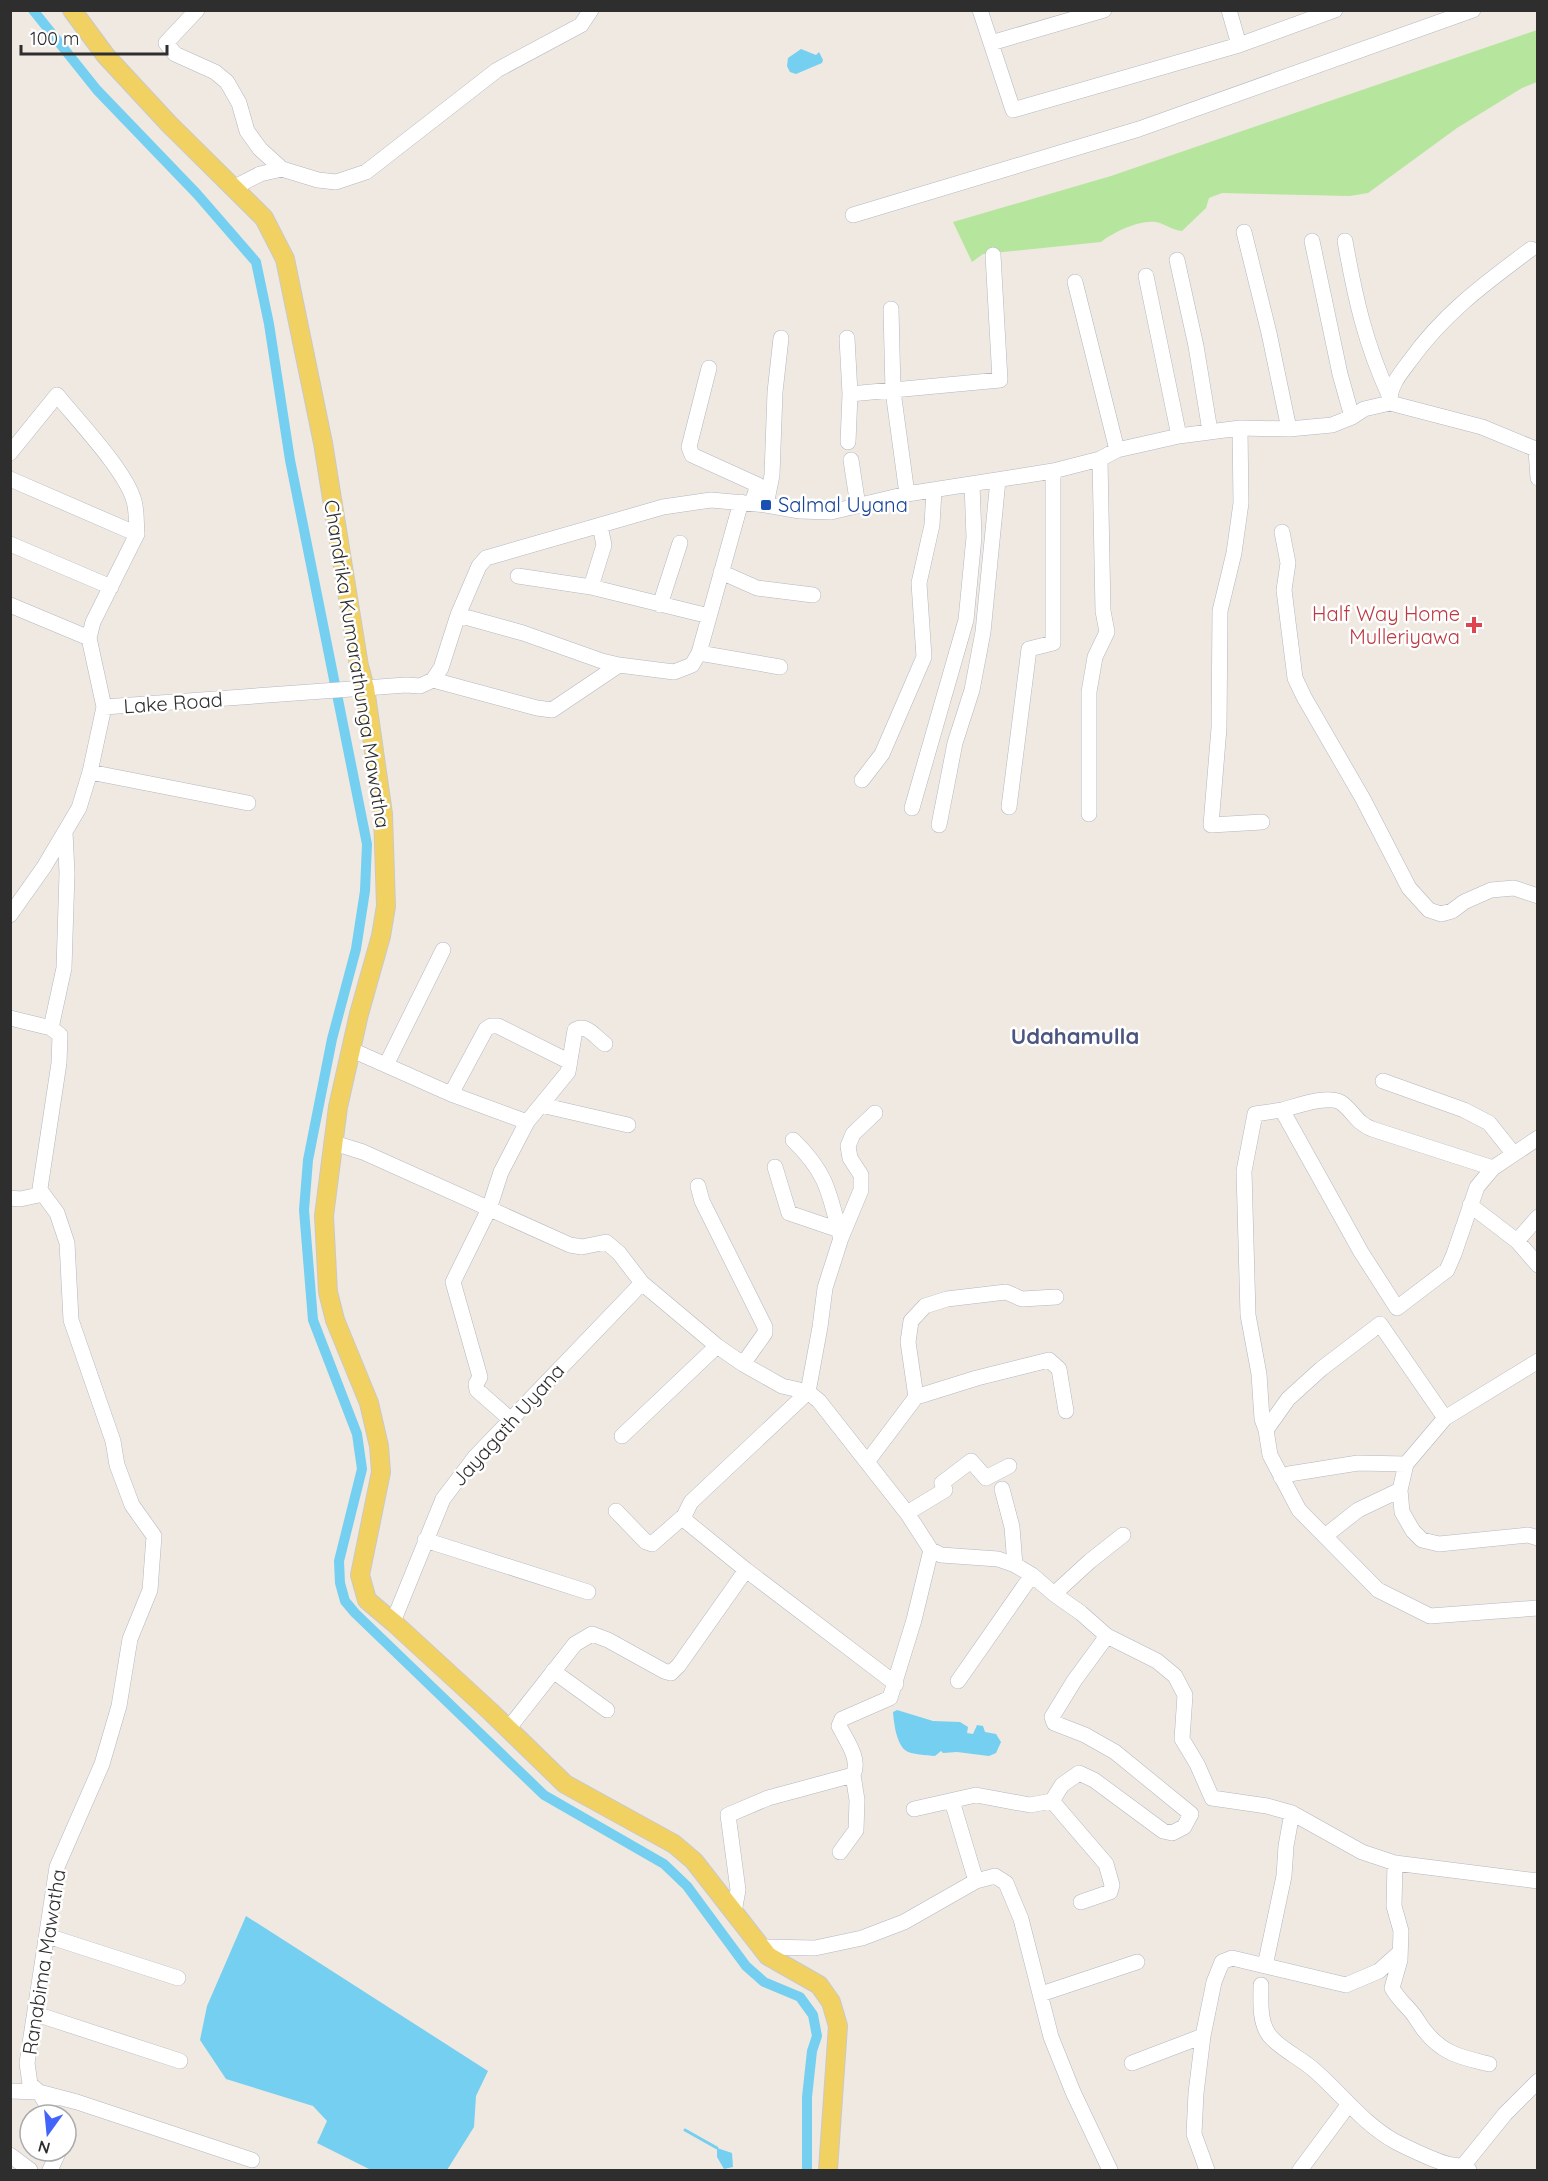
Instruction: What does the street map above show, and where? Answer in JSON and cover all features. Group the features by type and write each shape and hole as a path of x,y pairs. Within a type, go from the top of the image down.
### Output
{"main road":[{"name":"Chandrika Kumarathunga Mawatha","path":"72,10 106,56 169,124 264,218 285,259 323,443 359,689 383,814 386,906 381,936 358,1014 338,1107 324,1216 328,1292 335,1320 369,1403 379,1446 381,1472 360,1575 367,1600 565,1784 674,1844 694,1861 768,1956 819,1985 831,2002 838,2026 828,2170"}],"street":[{"path":"197,10 166,44 174,54 215,72 227,82 239,103 247,131 260,149 282,169 318,180 336,182 366,172 497,70 581,25 591,10"},
{"path":"980,10 1013,110 1239,45 1335,10"},
{"path":"991,43 1104,10"},
{"path":"1229,10 1239,45"},
{"path":"853,215 1138,129 1473,10"},
{"path":"233,188 260,174 282,169"},
{"path":"1244,232 1269,333 1289,429"},
{"path":"1311,241 1340,374 1352,417"},
{"path":"1345,241 1357,305 1374,362 1390,399"},
{"path":"1390,399 1395,381 1427,336 1474,290 1531,249"},
{"path":"850,394 1000,380 993,255"},
{"path":"1177,261 1196,346 1210,431"},
{"path":"1146,276 1179,436"},
{"path":"1076,282 1117,450"},
{"path":"891,309 893,391 907,495"},
{"path":"458,615 523,633 602,661 674,672 692,665 699,654 721,572 753,503 772,475 775,392 781,338"},
{"path":"847,338 850,394 848,442"},
{"path":"709,369 689,447 692,455 758,485 753,503"},
{"path":"10,453 57,395 113,464 135,502 137,534 93,622 89,638 104,707"},
{"path":"619,664 552,710 434,680 441,668 458,615 479,566 486,558 663,507 711,500 753,503 800,511 831,512 934,490 1053,471 1100,459 1117,450 1179,436 1240,428 1289,429 1332,424 1390,399 1482,427 1537,450 1538,478"},
{"path":"1240,428 1241,503 1234,553 1220,611 1219,728 1211,825 1262,822"},
{"path":"1089,814 1089,692 1095,657 1107,632 1103,611 1100,459"},
{"path":"851,460 858,506"},
{"path":"1009,807 1029,649 1053,643 1053,471"},
{"path":"10,480 137,534"},
{"path":"939,825 955,743 972,690 983,632 998,480"},
{"path":"912,808 966,620 974,537 972,484"},
{"path":"862,780 882,754 924,657 919,583 932,525 934,490"},
{"path":"591,587 604,545 600,526"},
{"path":"1282,532 1288,563 1284,590 1295,678 1409,888 1429,910 1441,914 1452,911 1464,902 1491,890 1514,888 1538,896"},
{"path":"660,605 680,543"},
{"path":"10,544 111,587"},
{"path":"721,572 757,588 813,595"},
{"path":"518,576 591,587 709,616"},
{"path":"10,605 89,638"},
{"path":"699,654 780,667"},
{"name":"Lake Road","path":"10,915 44,867 79,808 90,772 104,707 406,685 420,687 434,680"},
{"path":"90,772 248,803"},
{"path":"51,1028 64,968 67,873 65,830"},
{"path":"386,1065 443,950"},
{"path":"10,1018 51,1028 60,1035 59,1063 39,1194 20,1199 10,1198"},
{"path":"451,1094 486,1029 491,1026 498,1026 570,1062"},
{"path":"510,1419 477,1390 476,1384 480,1377 453,1282 489,1209 501,1172 527,1122 568,1072 575,1030 586,1027 605,1044"},
{"path":"352,1050 451,1094 527,1122"},
{"path":"1383,1081 1464,1110 1490,1123 1513,1154"},
{"path":"1493,1168 1372,1130 1360,1124 1342,1102 1333,1099 1255,1114 1244,1171 1248,1315 1259,1374 1262,1419 1270,1455 1299,1510 1378,1590 1430,1616 1538,1608"},
{"path":"541,1105 628,1125"},
{"path":"1282,1110 1361,1252 1397,1308"},
{"path":"616,1511 646,1542 652,1544 684,1516 691,1502 808,1392 825,1288 840,1234 861,1190 861,1175 850,1158 848,1146 853,1134 875,1113"},
{"path":"1266,1430 1288,1399 1397,1308 1447,1270 1477,1187 1493,1168 1538,1138"},
{"path":"793,1140 822,1173 840,1234"},
{"path":"334,1143 363,1152 570,1245 582,1247 606,1242 620,1253 642,1283 717,1346 782,1386 808,1392 819,1401 867,1462 931,1550 941,1555 998,1559 1015,1565 1032,1575 1107,1636 1157,1661 1175,1676 1185,1695 1182,1739 1197,1764 1212,1798"},
{"path":"775,1167 789,1213 840,1234"},
{"path":"698,1186 702,1202 765,1327 765,1333 743,1364"},
{"name":"Ranabima Mawatha","path":"40,1190 57,1213 67,1243 71,1320 113,1441 117,1466 132,1505 154,1536 150,1590 130,1639 120,1706 102,1764 57,1867 27,2063 30,2084 39,2092 46,2103"},
{"path":"1470,1205 1517,1241 1538,1265"},
{"path":"1517,1241 1538,1217"},
{"name":"Jayagath Uyana","path":"393,1622 443,1499 475,1457 510,1419 642,1283"},
{"path":"916,1397 908,1342 911,1321 925,1306 947,1299 1006,1292 1022,1299 1056,1297"},
{"path":"1380,1324 1445,1418"},
{"path":"622,1436 717,1346"},
{"path":"867,1462 916,1397 977,1378 1049,1360 1059,1369 1066,1411"},
{"path":"1538,1362 1445,1418 1406,1464 1400,1490 1402,1512 1413,1531 1422,1540 1439,1544 1528,1535 1538,1538"},
{"path":"907,1514 945,1491 942,1483 971,1461 986,1478 1010,1466"},
{"path":"1281,1477 1358,1464 1406,1464"},
{"path":"1002,1489 1012,1527 1015,1565"},
{"path":"1325,1536 1358,1510 1400,1490"},
{"path":"684,1516 687,1522 746,1570 896,1684"},
{"path":"1054,1594 1123,1535"},
{"path":"425,1540 588,1592"},
{"path":"840,1852 856,1830 857,1800 853,1775 857,1767 854,1755 838,1726 842,1719 890,1698 914,1620 931,1550"},
{"path":"508,1729 575,1644 592,1634 671,1673 746,1570"},
{"path":"958,1681 1032,1575"},
{"path":"1107,1636 1074,1681 1052,1717 1054,1723 1085,1735 1115,1752 1191,1814"},
{"path":"553,1671 607,1710"},
{"path":"914,1809 976,1795 1030,1805 1052,1801 1062,1785 1079,1773 1094,1780 1164,1831 1172,1833 1184,1827 1191,1814 1212,1798 1267,1806 1292,1813 1362,1852 1395,1863 1538,1881"},
{"path":"734,1912 738,1890 728,1815 768,1798 853,1775"},
{"path":"1052,1801 1106,1864 1112,1885 1110,1892 1081,1902"},
{"path":"952,1802 976,1881"},
{"path":"1265,1966 1284,1876 1292,1813"},
{"path":"1395,1863 1394,1906 1401,1931 1399,1969 1392,1988 1400,2001 1413,2013 1425,2031 1442,2049 1456,2056 1489,2064"},
{"path":"761,1947 815,1948 862,1938 904,1922 976,1881 995,1876 1006,1883 1021,1919 1054,2046 1110,2170"},
{"path":"47,1940 54,1938 178,1978"},
{"path":"1207,2170 1202,2162 1194,2134 1196,2093 1203,2036 1214,1982 1222,1962 1232,1958 1346,1985 1379,1971 1399,1953"},
{"path":"1041,1994 1137,1962"},
{"path":"1261,1985 1261,2009 1269,2034 1313,2069 1377,2130 1396,2141 1449,2164 1466,2168 1505,2114 1538,2081"},
{"path":"36,2014 180,2061"},
{"path":"1132,2063 1203,2036"},
{"path":"10,2091 39,2092 252,2160"},
{"path":"1300,2170 1349,2104"},
{"path":"10,2155 30,2170"}],"green space":[{"path":"1537,30 1537,82 1522,88 1457,128 1368,193 1350,196 1222,193 1209,198 1206,208 1182,231 1160,223 1146,222 1121,230 1101,242 983,254 972,262 953,222 1111,176"}],"water":[{"path":"801,49 816,55 819,52 822,63 796,74 790,72 787,66 788,58"},
{"path":"897,1710 933,1721 960,1722 968,1727 967,1733 973,1734 977,1725 983,1726 985,1732 996,1734 1001,1742 996,1753 989,1756 941,1751 935,1756 911,1753 902,1747 898,1737 893,1712"},
{"path":"246,1916 488,2071 476,2096 474,2127 447,2170 371,2170 317,2143 327,2121 313,2106 226,2079 200,2040 207,2006"},
{"path":"717,2148 732,2153 733,2167 724,2169 717,2157"}],"waterway":[{"path":"33,10 97,90 197,194 256,262 269,324 290,460 367,844 365,891 356,949 332,1039 308,1160 304,1210 313,1320 357,1434 362,1469 339,1561 340,1583 345,1601 544,1795 664,1864 687,1886 746,1966 764,1982 800,1997 813,2015 817,2036 812,2051 807,2097 807,2170"},
{"path":"685,2130 717,2148"}],"place":[{"name":"Salmal Uyana","path":"766,505"},
{"name":"Half Way Home Mulleriyawa","path":"1474,625"}],"district":[{"name":"Udahamulla","path":"1075,1036"}]}
